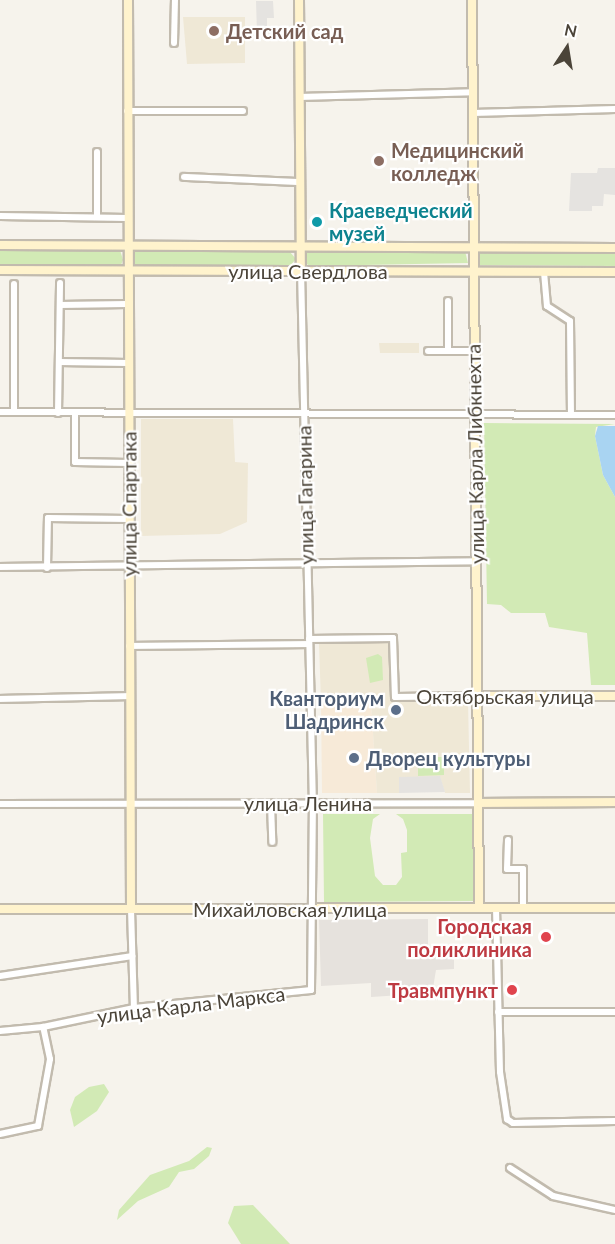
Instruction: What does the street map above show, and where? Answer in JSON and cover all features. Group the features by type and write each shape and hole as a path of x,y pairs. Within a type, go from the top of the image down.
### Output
{"street":[{"name":"улица Спартака","path":"128,0 126,270 130,696 128,804 134,1008"},
{"path":"174,0 174,43"},
{"name":"улица Гагарина","path":"299,0 303,413 313,803 311,990"},
{"name":"улица Карла Либкнехта","path":"472,0 472,272 477,561 479,908"},
{"path":"299,97 473,92"},
{"path":"473,113 615,109"},
{"path":"127,111 243,111"},
{"path":"97,152 98,216"},
{"path":"184,177 300,182"},
{"path":"0,216 127,218"},
{"name":"улица Свердлова","path":"0,245 615,248"},
{"name":"улица Свердлова","path":"0,270 615,272"},
{"path":"544,272 547,306 570,321 571,415"},
{"path":"58,412 60,283"},
{"path":"14,412 15,284"},
{"path":"448,300 448,351"},
{"path":"60,305 127,304"},
{"path":"428,351 473,351"},
{"path":"58,362 128,363"},
{"path":"0,412 615,415"},
{"path":"75,413 75,462 128,463"},
{"path":"48,568 48,518 129,519"},
{"path":"0,567 306,566 477,561"},
{"name":"Октябрьская улица","path":"129,646 393,638 394,697 615,696"},
{"path":"0,699 130,696"},
{"name":"улица Ленина","path":"0,804 615,802"},
{"path":"271,804 272,842"},
{"path":"508,840 507,869 523,869 523,908"},
{"path":"496,908 498,1012 504,1110 513,1123 615,1121"},
{"name":"Михайловская улица","path":"0,909 615,908"},
{"path":"0,976 132,956"},
{"name":"улица Карла Маркса","path":"0,1031 43,1027 134,1008 311,990"},
{"path":"498,1012 615,1012"},
{"path":"0,1134 38,1126 50,1059 43,1027"},
{"path":"510,1168 553,1196 615,1210"}],"shaded area":[{"path":"256,1 273,1 274,18 267,18 267,34 257,34"},
{"name":"Детский сад","path":"183,17 245,17 245,63 187,64"},
{"path":"598,168 615,168 615,195 604,194 603,206 592,206 592,211 569,211 571,173 597,173"},
{"path":"379,343 419,343 419,353 380,353"},
{"path":"141,419 233,419 235,462 248,463 247,522 220,534 141,536"},
{"path":"390,642 392,701 468,701 470,793 445,793 440,777 399,777 399,793 377,793 371,702 321,703 319,643"},
{"path":"371,702 377,793 322,793 321,703"},
{"path":"440,776 445,792 399,793 399,777"},
{"path":"428,919 428,947 454,950 454,969 436,970 433,988 417,989 417,994 371,997 371,983 321,986 319,920"}],"green space":[{"path":"0,250 120,250 123,260 121,265 0,265"},
{"path":"133,251 290,252 296,259 290,266 134,266 131,263"},
{"path":"310,251 465,251 468,263 310,266 305,263 305,254"},
{"path":"477,251 615,252 615,266 477,265"},
{"path":"484,423 615,424 596,427 595,436 603,475 615,497 615,685 591,685 587,633 549,627 545,613 511,613 501,605 487,604"},
{"path":"378,654 382,657 383,680 370,683 366,658"},
{"path":"418,757 444,757 444,775 418,776"},
{"path":"323,814 380,814 373,819 370,838 375,876 383,885 396,885 402,877 401,853 407,852 407,830 403,819 396,814 473,814 475,901 324,902"},
{"path":"104,1084 109,1092 97,1111 74,1127 70,1110 75,1097 89,1087"},
{"path":"207,1147 212,1148 209,1156 194,1169 179,1172 169,1187 138,1201 117,1220 119,1210 150,1175 189,1161"},
{"path":"253,1205 290,1244 241,1244 228,1223 234,1206"}],"water":[{"path":"598,426 615,426 615,497 603,475 595,436"}],"place":[{"name":"Детский сад","path":"214,31"},
{"name":"Медицинский колледж","path":"379,161"},
{"name":"Краеведческий музей","path":"317,222"},
{"name":"Кванториум Шадринск","path":"396,710"},
{"name":"Дворец культуры","path":"354,758"},
{"name":"Городская поликлиника","path":"546,937"},
{"name":"Травмпункт","path":"512,990"}]}
